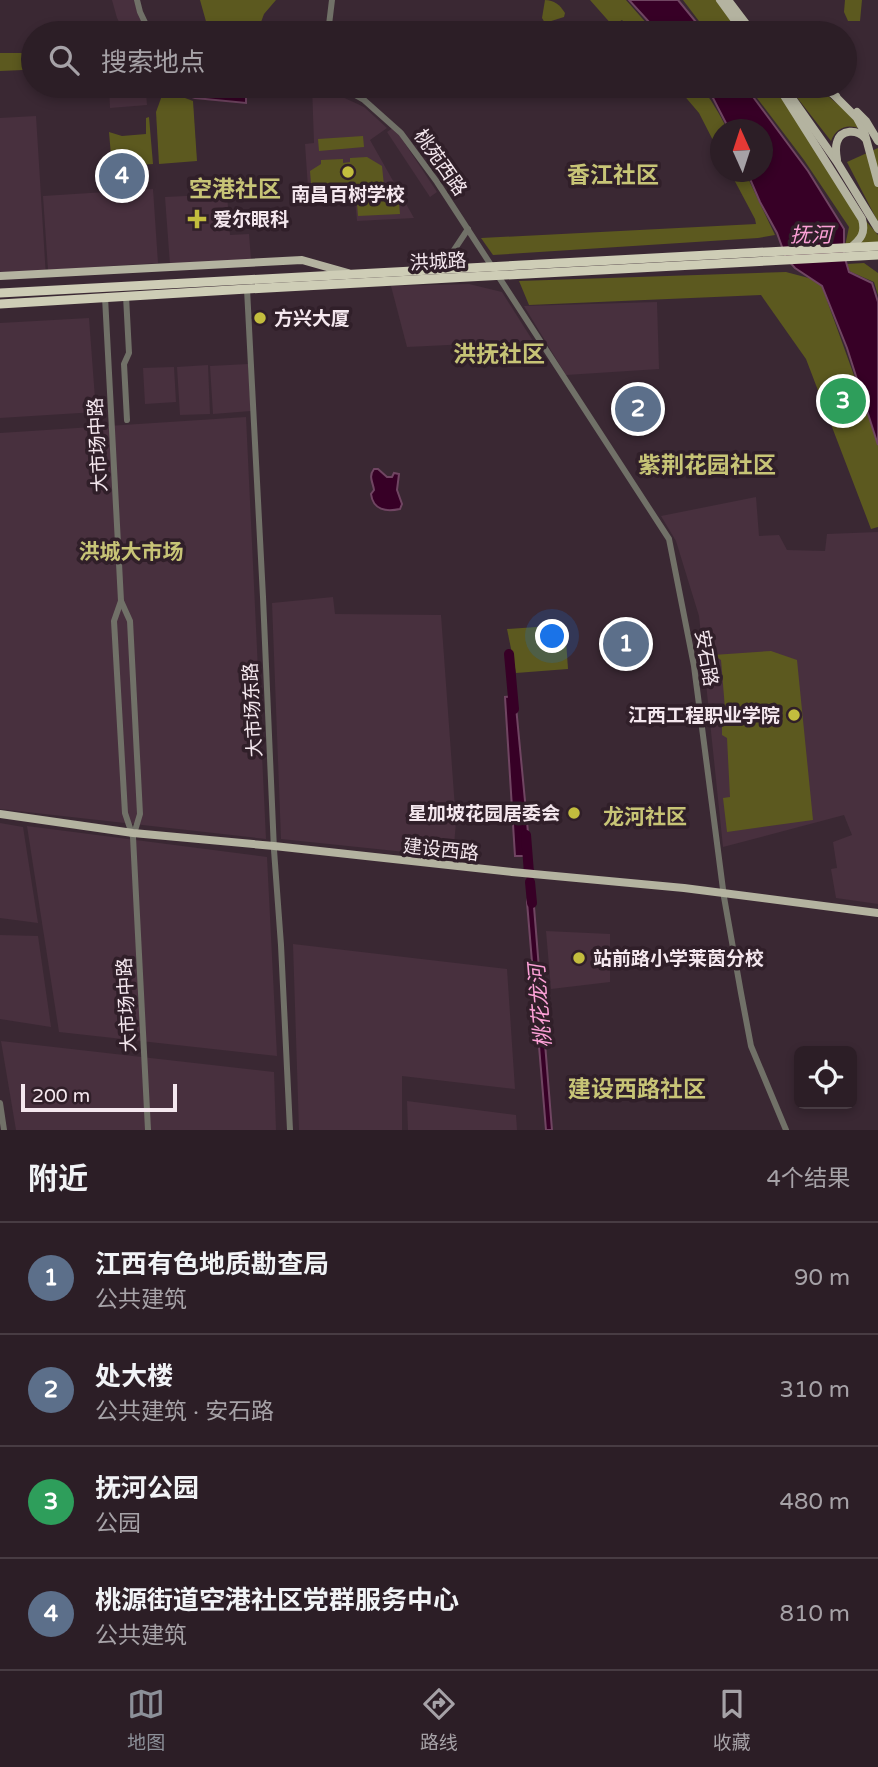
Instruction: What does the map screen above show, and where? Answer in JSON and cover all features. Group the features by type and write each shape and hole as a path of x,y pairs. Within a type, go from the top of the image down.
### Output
{"highway":[{"name":"洪城路","path":"0,293 105,293 126,296 848,252 878,246"},
{"name":"洪城路","path":"848,252 878,255"},
{"path":"848,252 878,264"},
{"name":"洪城路","path":"0,304 105,293 442,268 763,257"}],"main road":[{"path":"719,0 735,21"},
{"path":"728,0 744,21"},
{"path":"787,98 862,219 863,235 848,252"},
{"path":"789,98 837,162 878,229"},
{"path":"837,98 857,118 864,131 878,183"},
{"path":"839,98 854,108 866,121 878,141"},
{"path":"837,162 836,144 839,137 847,132 860,133 869,144"},
{"path":"0,276 302,260 350,274"},
{"name":"建设西路","path":"0,816 133,834 499,875 723,895 878,915"}],"street":[{"path":"137,0 144,21"},
{"path":"329,21 332,0"},
{"name":"桃苑西路","path":"361,98 401,133 437,182 497,275"},
{"path":"442,268 468,229"},
{"name":"安石路","path":"497,275 669,539 694,666 723,895 751,1046 786,1130"},
{"name":"大市场东路","path":"247,289 290,1130"},
{"name":"大市场中路","path":"105,293 121,601 130,621 140,814 133,834"},
{"path":"126,296 129,353 124,364 127,421"},
{"name":"大市场中路","path":"121,601 114,621 125,813 133,834 148,1130"},
{"path":"0,1103 4,1130"}],"shaded area":[{"path":"112,0 134,0 142,21 119,21"},
{"path":"200,0 276,0 261,21 206,21"},
{"path":"545,0 559,5 565,13 564,17 551,21 544,21"},
{"path":"590,0 626,0 644,21 622,20 609,21"},
{"path":"683,0 718,0 732,21 699,21"},
{"path":"845,0 862,0 860,21 848,21 844,12"},
{"path":"0,53 21,53 21,70 0,71"},
{"path":"110,98 146,98 147,105 110,108"},
{"path":"161,98 185,98 193,101 197,161 159,164 156,112"},
{"name":"南昌百树学校","path":"312,98 345,98 364,107 387,128 370,140 414,218 357,221 355,200 309,203 305,144 314,143"},
{"path":"686,98 709,98 711,101 721,119 710,119 710,134 699,113"},
{"path":"757,98 782,98 848,200 878,235 878,250 844,251 849,227 804,160"},
{"path":"797,98 830,98 853,117 861,129 843,128 831,141"},
{"path":"36,116 46,277 0,280 0,118"},
{"path":"149,117 153,164 112,167 109,132 122,136 146,134 146,118"},
{"path":"394,127 437,192 430,197 387,132"},
{"path":"363,136 364,147 319,151 318,139"},
{"path":"878,148 878,222 847,162"},
{"path":"367,157 382,166 384,186 398,191 400,214 358,216 356,192 312,195 310,171 321,164 321,160 343,159 343,163 350,162 350,158"},
{"path":"735,182 750,182 775,235 493,255 481,238 756,224"},
{"path":"153,189 158,263 48,270 43,196"},
{"name":"爱尔眼科","path":"227,194 230,235 249,234 251,259 170,265 165,197"},
{"path":"864,263 878,273 878,295 874,282 848,269 847,264"},
{"path":"786,272 820,281 878,442 878,527 871,529 806,359 761,295 529,305 519,281"},
{"path":"469,284 502,292 533,341 407,347 391,286"},
{"path":"657,302 659,369 566,375 524,306"},
{"path":"89,318 96,412 0,418 0,323"},
{"path":"248,364 251,411 213,414 210,366"},
{"path":"208,365 210,414 180,415 177,367"},
{"path":"174,367 176,402 145,404 143,368"},
{"path":"246,417 266,839 0,809 0,433"},
{"name":"江西工程职业学院","path":"756,497 759,536 779,535 787,550 825,551 827,534 878,532 878,904 836,898 831,869 837,868 833,842 852,835 844,815 723,847 699,616 676,541 661,516"},
{"path":"333,597 335,614 441,615 456,822 453,857 281,839 272,603"},
{"path":"565,625 568,669 516,673 507,629"},
{"path":"771,651 797,660 813,820 727,832 723,798 730,797 727,738 722,735 722,721 726,721 721,660 713,655"},
{"path":"0,823 23,827 38,923 0,918"},
{"path":"27,826 267,857 277,1056 59,1032"},
{"name":"站前路小学莱茵分校","path":"546,931 610,934 610,982 551,989"},
{"path":"0,935 38,936 51,1027 0,1019"},
{"path":"293,944 507,969 515,1089 402,1076 402,1130 299,1130"},
{"path":"1,1041 274,1072 276,1130 16,1130"},
{"path":"407,1101 516,1115 517,1130 408,1130"}],"water":[{"path":"629,0 678,0 695,21 648,21"},
{"path":"195,98 246,98 246,103"},
{"name":"抚河","path":"713,98 754,98 769,119 724,119"},
{"name":"抚河","path":"773,124 808,171 844,229 844,255 849,272 872,283 878,302 878,445 847,348 822,286 795,268 786,258 777,233 751,182 773,182"},
{"path":"374,469 387,477 392,477 394,473 399,474 397,490 402,504 400,509 385,510 374,504 371,477"},
{"path":"515,696 529,843 525,856 515,856 505,697"},
{"path":"532,882 552,1130 546,1130 527,902"}],"waterway":[{"name":"桃花龙河","path":"509,654 514,709"},
{"name":"桃花龙河","path":"526,835 529,873"},
{"name":"桃花龙河","path":"530,882 532,903"}],"place":[{"name":"南昌百树学校","path":"348,172"},
{"name":"桃源街道空港社区党群服务中心","path":"122,176"},
{"name":"爱尔眼科","path":"197,219"},
{"name":"方兴大厦","path":"260,318"},
{"name":"抚河公园","path":"843,401"},
{"name":"处大楼","path":"638,409"},
{"name":"江西有色地质勘查局","path":"626,644"},
{"name":"江西工程职业学院","path":"794,715"},
{"name":"星加坡花园居委会","path":"574,813"},
{"name":"站前路小学莱茵分校","path":"579,958"}],"district":[{"name":"香江社区","path":"613,175"},
{"name":"空港社区","path":"235,189"},
{"name":"洪抚社区","path":"499,354"},
{"name":"紫荆花园社区","path":"707,465"},
{"name":"洪城大市场","path":"131,552"},
{"name":"龙河社区","path":"645,817"},
{"name":"建设西路社区","path":"637,1089"}]}
